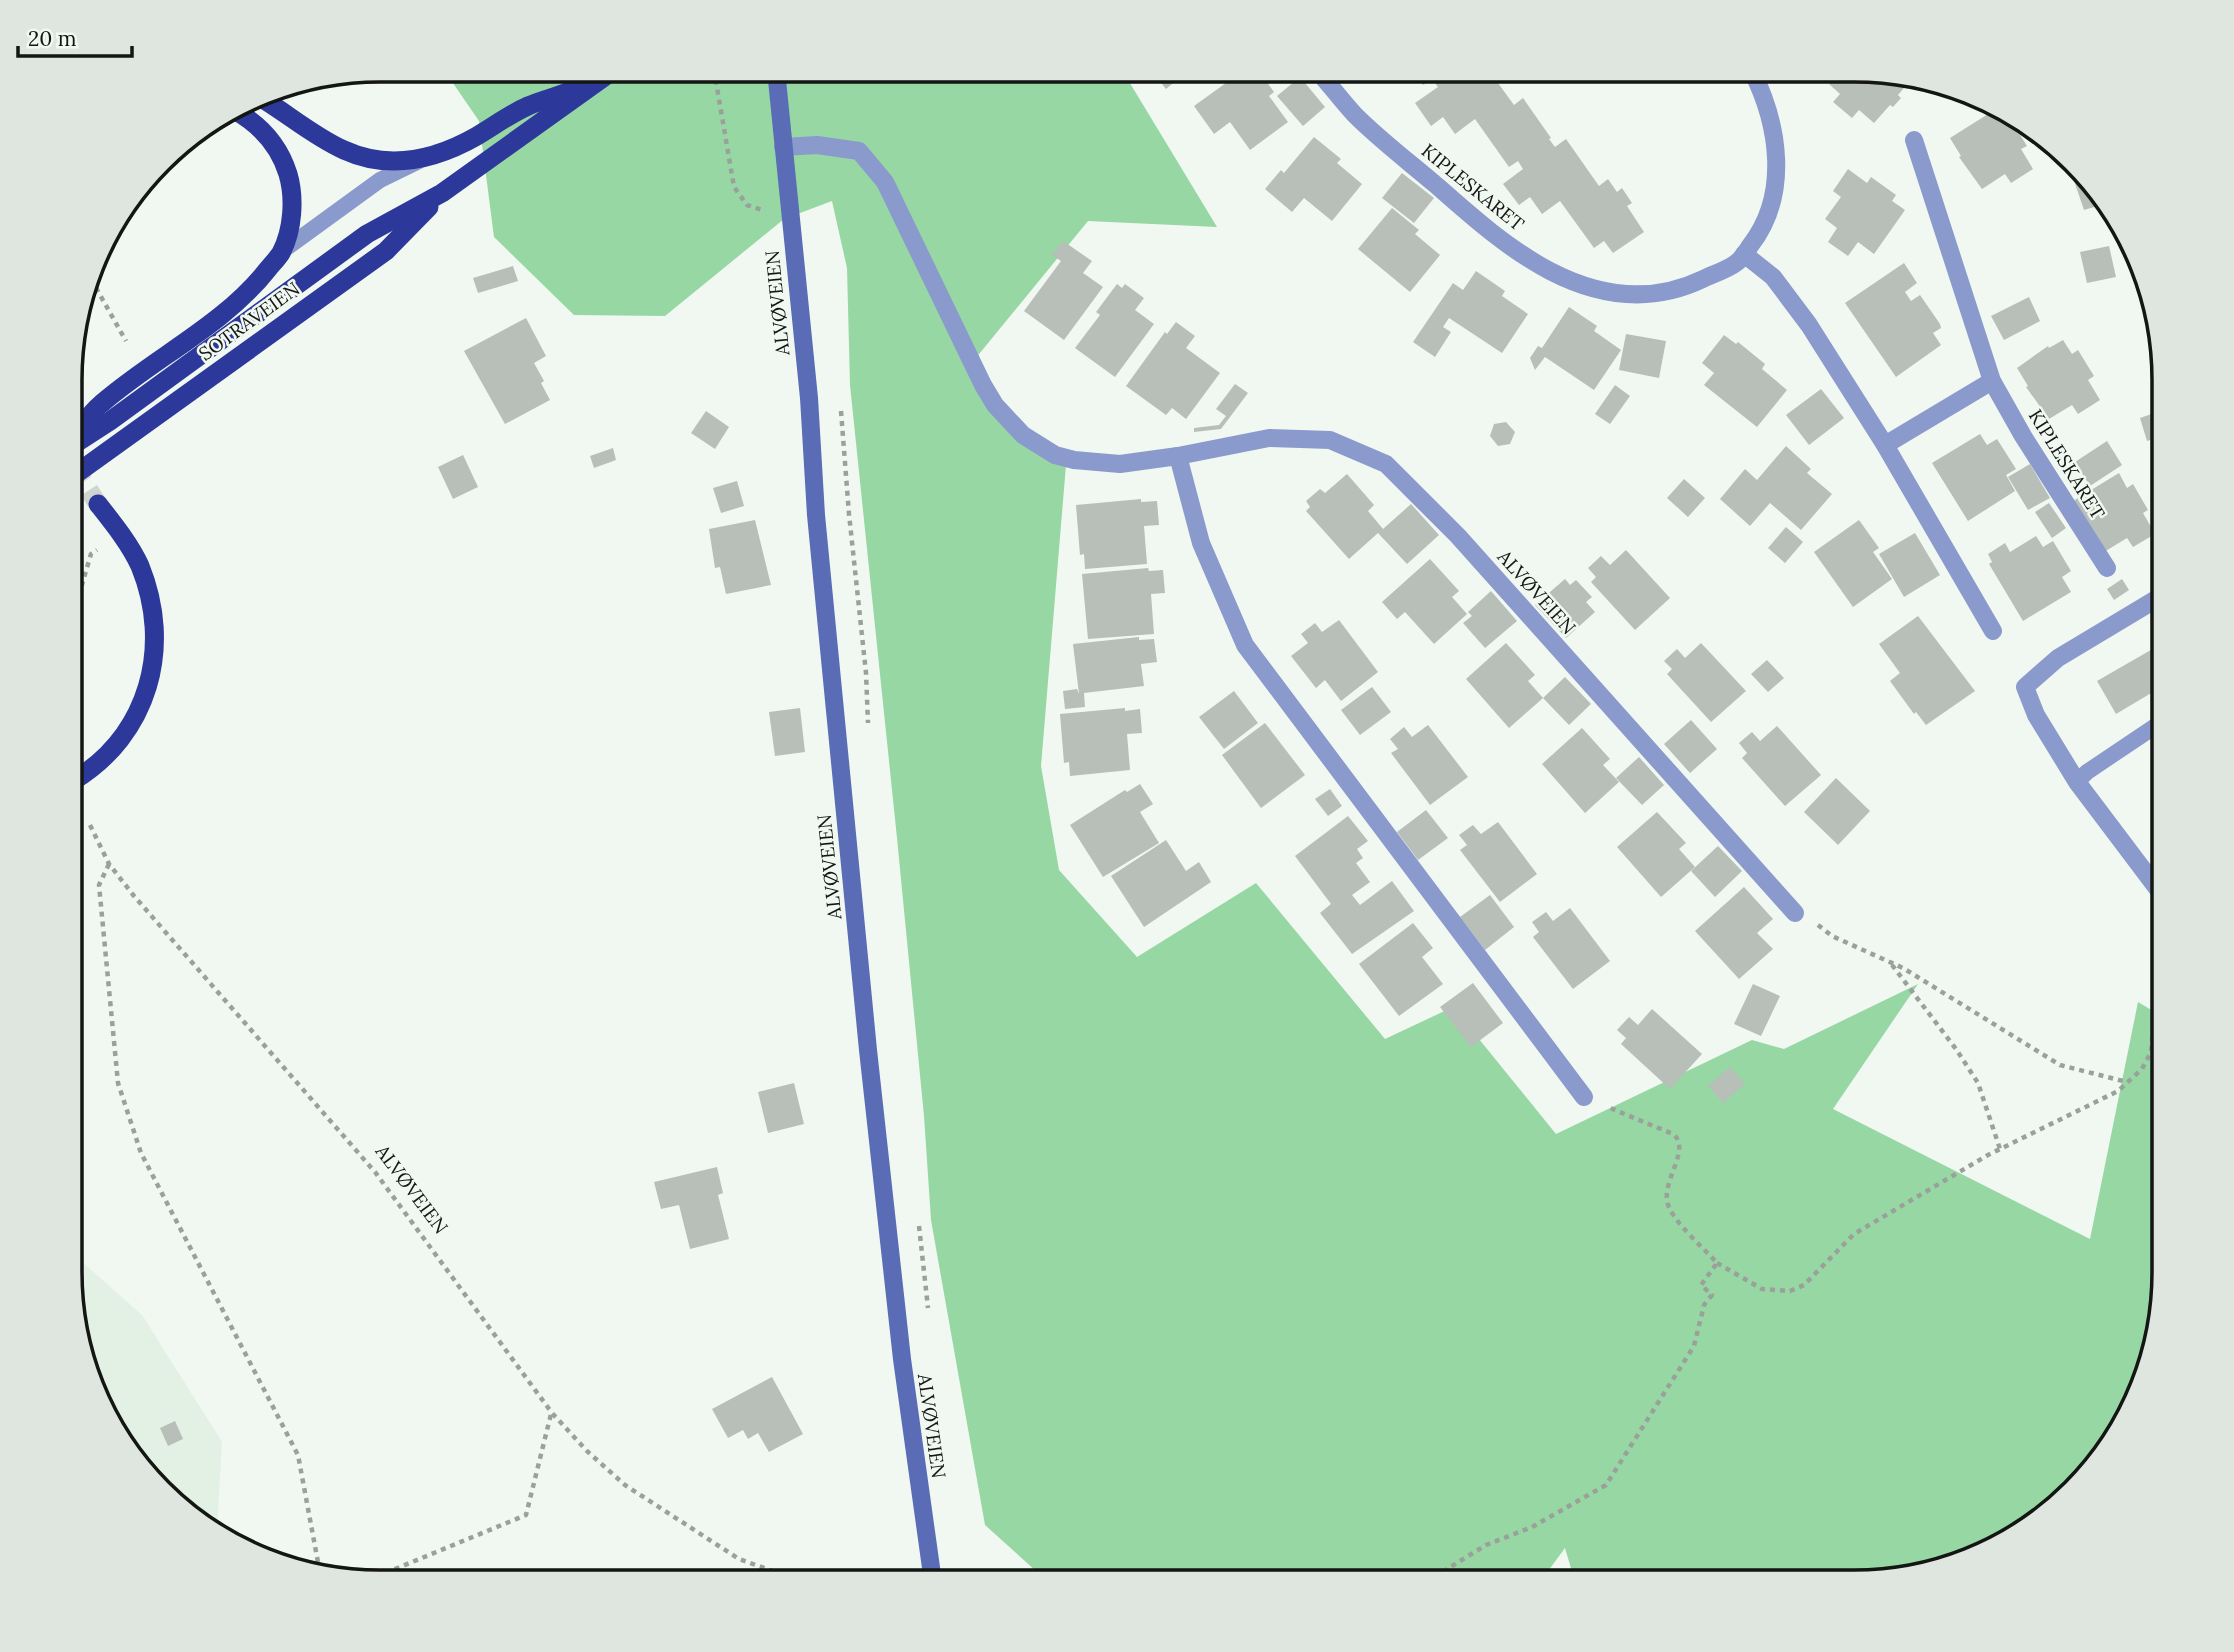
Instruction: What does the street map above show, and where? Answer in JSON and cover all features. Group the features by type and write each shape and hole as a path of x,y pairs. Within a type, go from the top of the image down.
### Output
{"highway":[{"path":"269,104 346,151 370,159 394,162 421,160 451,150 529,105 550,100 590,82"},
{"name":"SOTRAVEIEN","path":"82,439 368,234 442,193 597,82"},
{"path":"82,426 100,405 233,306 281,253 291,224 291,183 278,149 252,120 244,115"},
{"name":"SOTRAVEIEN","path":"82,470 386,251 442,193"},
{"path":"82,775 111,750 131,724 153,670 155,645 149,590 139,563 98,504"}],"main road":[{"name":"ALVØVEIEN","path":"777,82 809,398 816,515 868,1050 902,1359 931,1570"}],"street":[{"name":"KIPLESKARET","path":"1327,82 1356,115 1485,228 1550,271 1599,291 1637,296 1684,288 1736,263 1761,233 1773,202 1776,151 1772,122 1758,82"},
{"name":"KIPLESKARET","path":"1914,140 1992,381 2023,436 2107,568"},
{"name":"ALVØVEIEN","path":"783,147 817,145 859,151 886,182 995,405 1023,435 1055,455 1074,460 1120,464 1269,438 1330,440 1386,464 1458,536 1796,913"},
{"path":"1744,254 1773,277 1809,325 1885,445 1993,631"},
{"path":"1885,445 1992,381"},
{"path":"1178,456 1201,543 1245,646 1584,1097"},
{"path":"2152,602 2058,658 2025,687 2036,715 2077,782 2152,881"}],"lane":[{"name":"SOTRAVEIEN","path":"281,253 380,180 421,160"},
{"path":"2077,782 2087,772 2152,728"}],"path":[{"path":"716,82 734,187 747,205 766,211"},
{"path":"97,289 126,341"},
{"path":"839,398 865,660 869,734"},
{"path":"82,584 91,554 122,536"},
{"name":"ALVØVEIEN","path":"90,825 109,864 134,896 375,1172 551,1413 587,1451 625,1485 739,1559 771,1570"},
{"path":"109,864 99,885 118,1083 141,1153 298,1455 318,1563"},
{"path":"1796,913 1832,936 1890,962 2060,1065 2127,1082"},
{"path":"1890,962 1956,1049 1978,1083 2000,1149"},
{"path":"1584,1097 1679,1139 1681,1146 1670,1177 1667,1199 1671,1212 1717,1263 1762,1289 1790,1292 1804,1285 1854,1234 2000,1149 2118,1091 2142,1069 2151,1052 2152,1040"},
{"path":"919,1225 929,1320"},
{"path":"1445,1570 1486,1545 1532,1527 1606,1485 1694,1346 1704,1305 1712,1295 1701,1284 1717,1263"},
{"path":"393,1570 526,1516 551,1413"}],"shaded area":[{"path":"82,1262 142,1315 222,1442 218,1522 169,1483 132,1438 113,1404 92,1349 85,1311"}],"green space":[{"path":"452,82 1129,82 1217,227 1088,221 975,359 1010,425 1066,465 1041,766 1059,870 1137,957 1256,883 1385,1039 1453,1007 1556,1134 1752,1040 1784,1049 1918,984 1833,1109 2090,1239 2138,1002 2152,1010 2152,1272 2149,1311 2142,1349 2121,1404 2102,1438 2078,1468 2065,1483 2020,1520 1986,1539 1931,1560 1874,1569 1571,1570 1565,1548 1549,1570 1035,1570 985,1525 931,1220 924,1116 850,385 847,268 832,201 784,219 665,316 574,315 494,237 479,121"}],"building":[{"path":"1160,82 1174,82 1166,89"},
{"path":"1227,82 1267,82 1274,92 1269,96 1288,122 1250,150 1230,122 1214,134 1194,106"},
{"path":"1294,82 1304,82 1325,107 1303,126 1277,96"},
{"path":"1434,82 1499,82 1514,105 1523,98 1555,147 1566,139 1599,186 1608,179 1617,192 1622,188 1632,203 1627,206 1644,232 1613,253 1604,241 1594,248 1560,201 1542,214 1530,197 1519,205 1503,184 1523,169 1518,161 1509,167 1475,119 1455,134 1443,117 1431,126 1415,103 1438,87"},
{"path":"1854,82 1905,87 1898,95 1901,98 1893,107 1890,105 1874,123 1859,110 1852,118 1833,102 1840,94 1829,84"},
{"path":"1988,114 2017,131 2027,146 2021,149 2033,169 2011,183 2005,174 1982,189 1959,157 1961,156 1950,138"},
{"path":"1314,137 1341,159 1337,163 1362,184 1332,221 1304,198 1292,212 1265,189 1281,170 1284,173"},
{"path":"1848,169 1867,183 1871,177 1896,195 1892,201 1905,210 1874,254 1858,242 1848,256 1828,242 1837,228 1825,219 1841,197 1833,191"},
{"path":"1402,173 1434,198 1414,223 1382,198"},
{"path":"2073,179 2096,206 2084,210"},
{"path":"1392,208 1419,230 1415,234 1440,255 1410,292 1358,249"},
{"path":"1063,241 1092,261 1083,273 1103,287 1064,340 1024,311 1061,261 1052,255"},
{"path":"2109,246 2116,277 2087,283 2080,252"},
{"path":"1904,263 1917,283 1905,292 1911,301 1920,295 1940,324 1941,328 1933,333 1941,345 1896,377 1845,303"},
{"path":"513,266 518,281 478,293 473,278"},
{"path":"1476,271 1505,291 1502,296 1528,314 1502,353 1449,318 1443,327 1451,332 1435,357 1413,342 1453,283 1463,290"},
{"path":"1117,284 1122,288 1125,284 1144,298 1135,310 1154,324 1115,377 1075,348 1100,315 1096,312"},
{"path":"2029,297 2040,321 2004,340 1991,316"},
{"path":"1569,307 1597,326 1594,331 1621,350 1594,390 1545,357 1535,370 1530,358 1538,346 1542,348"},
{"path":"526,318 546,356 534,363 550,400 505,424 464,351"},
{"path":"1176,322 1195,336 1186,348 1220,373 1186,419 1172,408 1166,415 1126,386 1165,332 1167,334"},
{"path":"1626,334 1666,341 1659,378 1619,370"},
{"path":"1724,335 1736,344 1738,342 1765,364 1762,369 1787,390 1757,427 1704,385 1714,373 1702,363"},
{"path":"2063,340 2072,354 2078,350 2094,376 2088,380 2100,400 2078,414 2072,405 2049,419 2026,387 2028,386 2017,368 2048,346 2049,348"},
{"path":"1235,384 1248,393 1221,429 1194,432 1194,428 1219,425 1226,416 1216,409"},
{"path":"1615,385 1630,396 1610,424 1595,414"},
{"path":"1821,389 1844,418 1809,445 1786,415"},
{"path":"706,411 729,427 715,449 691,433"},
{"path":"2152,414 2152,439 2147,441 2140,418"},
{"path":"1506,422 1515,432 1510,444 1498,446 1490,436 1494,424"},
{"path":"1980,434 1987,445 1997,439 2016,469 2006,475 2015,491 1968,521 1932,463"},
{"path":"2107,441 2122,465 2090,486 2075,462"},
{"path":"1786,446 1811,469 1807,473 1832,494 1801,530 1770,503 1750,526 1720,499 1745,469 1757,480"},
{"path":"613,448 616,460 594,468 590,456"},
{"path":"463,455 478,487 453,499 438,467"},
{"path":"2030,464 2050,498 2028,510 2008,477"},
{"path":"2119,473 2127,488 2133,484 2148,510 2143,513 2152,529 2152,536 2133,547 2127,538 2104,552 2073,501"},
{"path":"1347,474 1374,505 1368,511 1383,529 1411,504 1439,535 1407,564 1378,533 1349,559 1306,511 1310,507 1306,501 1320,489 1325,493"},
{"path":"1684,479 1705,498 1688,517 1667,498"},
{"path":"737,481 744,506 721,513 713,488"},
{"path":"1141,499 1141,502 1157,501 1159,525 1144,526 1147,564 1085,569 1084,554 1080,555 1076,505"},
{"path":"2049,503 2066,528 2052,538 2035,512"},
{"path":"755,520 771,585 726,594 720,567 715,568 709,529"},
{"path":"1859,520 1879,548 1873,552 1892,579 1853,607 1814,552"},
{"path":"1786,527 1803,542 1785,563 1768,548"},
{"path":"1915,533 1940,575 1904,597 1879,554"},
{"path":"2036,536 2043,547 2053,541 2071,571 2062,577 2071,592 2023,621 1989,564 1992,562 1988,554 2005,543 2010,552"},
{"path":"1626,550 1670,598 1635,630 1591,582 1596,577 1588,568 1601,556 1610,565"},
{"path":"1430,559 1459,591 1452,597 1467,614 1434,644 1405,612 1397,619 1382,602"},
{"path":"1148,568 1149,571 1163,570 1165,593 1151,594 1154,634 1088,639 1082,574"},
{"path":"1565,579 1570,585 1576,580 1592,597 1586,602 1595,612 1566,638 1535,605"},
{"path":"2122,579 2129,590 2114,600 2107,589"},
{"path":"1491,591 1517,621 1485,648 1463,623 1472,616 1468,612"},
{"path":"1918,616 1975,691 1926,725 1916,712 1914,714 1890,681 1900,673 1879,644"},
{"path":"1339,620 1378,672 1341,701 1325,680 1316,688 1291,656 1308,643 1301,634 1315,623 1322,632"},
{"path":"1139,637 1139,640 1154,639 1157,662 1141,664 1144,686 1084,693 1085,707 1065,709 1063,691 1077,689 1079,694 1073,644"},
{"path":"1506,643 1535,675 1528,681 1543,698 1509,728 1466,679"},
{"path":"1701,643 1746,691 1711,722 1667,674 1672,669 1664,661 1677,649 1685,658"},
{"path":"2152,649 2152,693 2116,714 2097,681"},
{"path":"1767,660 1784,678 1768,692 1751,674"},
{"path":"1565,677 1591,704 1569,725 1543,698"},
{"path":"1372,687 1391,712 1360,735 1341,710"},
{"path":"1234,691 1258,723 1224,749 1199,717"},
{"path":"800,708 805,752 775,756 769,712"},
{"path":"1125,708 1125,711 1140,709 1142,733 1127,734 1130,770 1070,776 1069,762 1064,763 1060,714"},
{"path":"1691,720 1717,749 1690,773 1664,744"},
{"path":"1265,723 1305,775 1261,808 1222,755"},
{"path":"1428,725 1468,777 1430,805 1391,753 1398,749 1390,739 1404,727 1412,737"},
{"path":"1777,726 1821,775 1785,806 1742,758 1747,753 1739,743 1752,732 1760,741"},
{"path":"1582,728 1610,759 1603,765 1619,782 1585,813 1542,764"},
{"path":"1639,757 1664,785 1642,805 1616,778"},
{"path":"1836,778 1870,811 1838,845 1804,812"},
{"path":"1140,784 1153,804 1140,812 1159,843 1103,877 1070,825 1125,790 1127,792"},
{"path":"1330,789 1342,806 1328,816 1315,799"},
{"path":"1426,810 1448,838 1418,860 1397,832"},
{"path":"1657,812 1686,843 1679,849 1695,867 1661,897 1617,847"},
{"path":"1348,816 1368,841 1357,849 1363,858 1356,863 1370,882 1352,895 1360,905 1392,881 1414,911 1352,954 1320,913 1331,904 1295,856"},
{"path":"1498,822 1537,874 1500,902 1460,850 1467,845 1459,835 1473,825 1481,834"},
{"path":"1166,840 1186,871 1199,862 1211,882 1144,927 1111,876"},
{"path":"1718,846 1742,871 1715,897 1691,871"},
{"path":"1744,887 1773,919 1757,933 1773,949 1739,979 1695,931"},
{"path":"1490,895 1514,927 1485,950 1460,917"},
{"path":"1570,908 1610,961 1573,989 1533,937 1539,932 1532,922 1546,912 1553,921"},
{"path":"1413,923 1433,948 1422,957 1443,984 1399,1016 1359,964"},
{"path":"1473,983 1503,1023 1471,1047 1440,1007"},
{"path":"1753,984 1780,996 1761,1036 1734,1024"},
{"path":"1652,1009 1702,1054 1670,1089 1621,1044 1626,1038 1617,1030 1629,1017 1638,1025"},
{"path":"1730,1067 1745,1084 1723,1103 1708,1086"},
{"path":"794,1083 804,1124 768,1133 758,1092"},
{"path":"717,1167 723,1193 718,1195 729,1239 690,1249 679,1205 661,1209 654,1182"},
{"path":"772,1377 803,1434 769,1452 758,1433 748,1439 743,1430 728,1438 712,1409"},
{"path":"175,1421 183,1439 168,1446 160,1428"}],"tunnel":[{"path":"82,480 98,504"}]}
